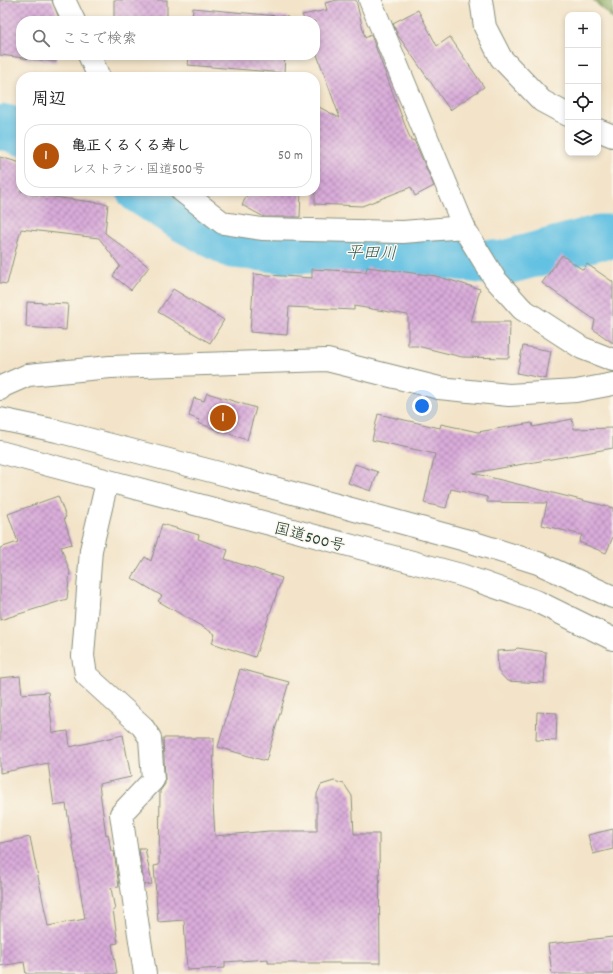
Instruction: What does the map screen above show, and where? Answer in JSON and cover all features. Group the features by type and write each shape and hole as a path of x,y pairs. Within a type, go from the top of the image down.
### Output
{"main road":[{"path":"64,0 72,16"},
{"path":"370,0 464,227 495,279 522,308 582,348 613,360"},
{"path":"481,0 485,27 501,58 542,101 565,113"},
{"path":"91,60 97,72"},
{"path":"601,131 613,136"},
{"path":"189,196 224,223 262,229 403,232 464,227"},
{"path":"0,389 3,386 28,375 110,367 327,360 439,388 509,395 576,391 613,384"},
{"path":"0,418 58,431 227,475 465,540 538,563 613,597"},
{"name":"国道500号","path":"0,452 107,482 461,575 538,602 613,639"},
{"path":"107,482 91,550 83,656 86,675 142,726 150,738 152,780 121,814 145,974"}],"green space":[{"path":"593,0 613,0 613,20"}],"building":[{"path":"0,0 52,0 58,16 16,16 16,57 0,55"},
{"path":"114,0 167,0 167,16 114,16"},
{"path":"337,0 356,0 365,38 371,35 411,141 414,140 434,186 415,196 411,187 362,206 315,204 315,196 320,196 320,108 340,118 319,60 320,16 302,15 327,10 325,3"},
{"path":"193,8 277,16 192,16"},
{"path":"418,10 437,46 450,37 484,87 450,110 397,34 393,23"},
{"path":"40,60 56,60 56,62"},
{"path":"188,60 285,60 284,72 188,65"},
{"path":"0,157 16,162 16,196 46,196 108,204 105,233 149,267 131,290 113,276 120,266 99,238 21,229 7,284 0,283"},
{"path":"246,196 301,196 300,217 264,217 242,205"},
{"path":"562,255 583,270 587,264 613,282 613,343 593,329 595,320 542,283"},
{"path":"367,267 436,276 480,289 471,322 510,322 509,358 462,357 417,346 408,346 408,315 354,306 354,310 289,307 287,335 250,332 254,274 312,278 312,269 366,272"},
{"path":"173,289 224,320 210,343 158,312"},
{"path":"27,302 68,304 66,330 26,327"},
{"path":"523,346 551,351 546,379 517,373"},
{"path":"207,393 256,408 247,440 198,423 199,420 189,416 194,398 204,401"},
{"path":"378,414 440,428 441,424 478,432 532,423 533,427 572,419 574,429 613,428 613,448 473,473 613,508 613,537 606,553 579,542 582,535 542,525 547,503 487,502 487,497 451,489 446,508 424,503 435,454 372,440"},
{"path":"355,464 378,472 371,491 348,483"},
{"path":"58,496 66,517 64,518 72,544 61,547 70,572 67,599 0,620 0,548 18,542 8,514"},
{"path":"162,524 199,535 198,539 228,550 225,559 282,578 255,657 212,643 215,634 158,601 162,596 132,578 145,557 151,561"},
{"path":"517,648 546,652 544,683 507,681 498,671 497,651 515,650"},
{"path":"240,669 289,682 266,761 218,747"},
{"path":"20,676 22,694 48,692 53,733 68,731 70,747 123,735 131,777 99,784 106,835 108,834 111,851 114,851 119,887 111,888 118,943 112,944 117,974 26,974 24,962 0,966 0,843 30,837 48,926 85,919 66,804 54,806 48,763 0,773 0,678"},
{"path":"537,712 557,713 556,741 536,740"},
{"path":"163,738 214,738 213,803 215,836 269,831 317,831 317,794 321,785 334,781 344,784 352,796 354,834 379,834 380,963 268,963 268,959 225,962 225,968 187,970 184,920 158,922 154,866 159,865 160,791 165,784"},
{"path":"613,829 613,849 593,854 588,835"},
{"path":"139,848 145,848 152,884 144,885"},
{"path":"613,937 613,974 552,974 548,944"}],"waterway":[{"name":"平田川","path":"0,128 6,127 16,131"},
{"name":"平田川","path":"147,196 184,220 233,246 285,251 423,253 500,264 600,237 613,237"}],"place":[{"name":"亀正くるくる寿し","path":"223,418"}]}
